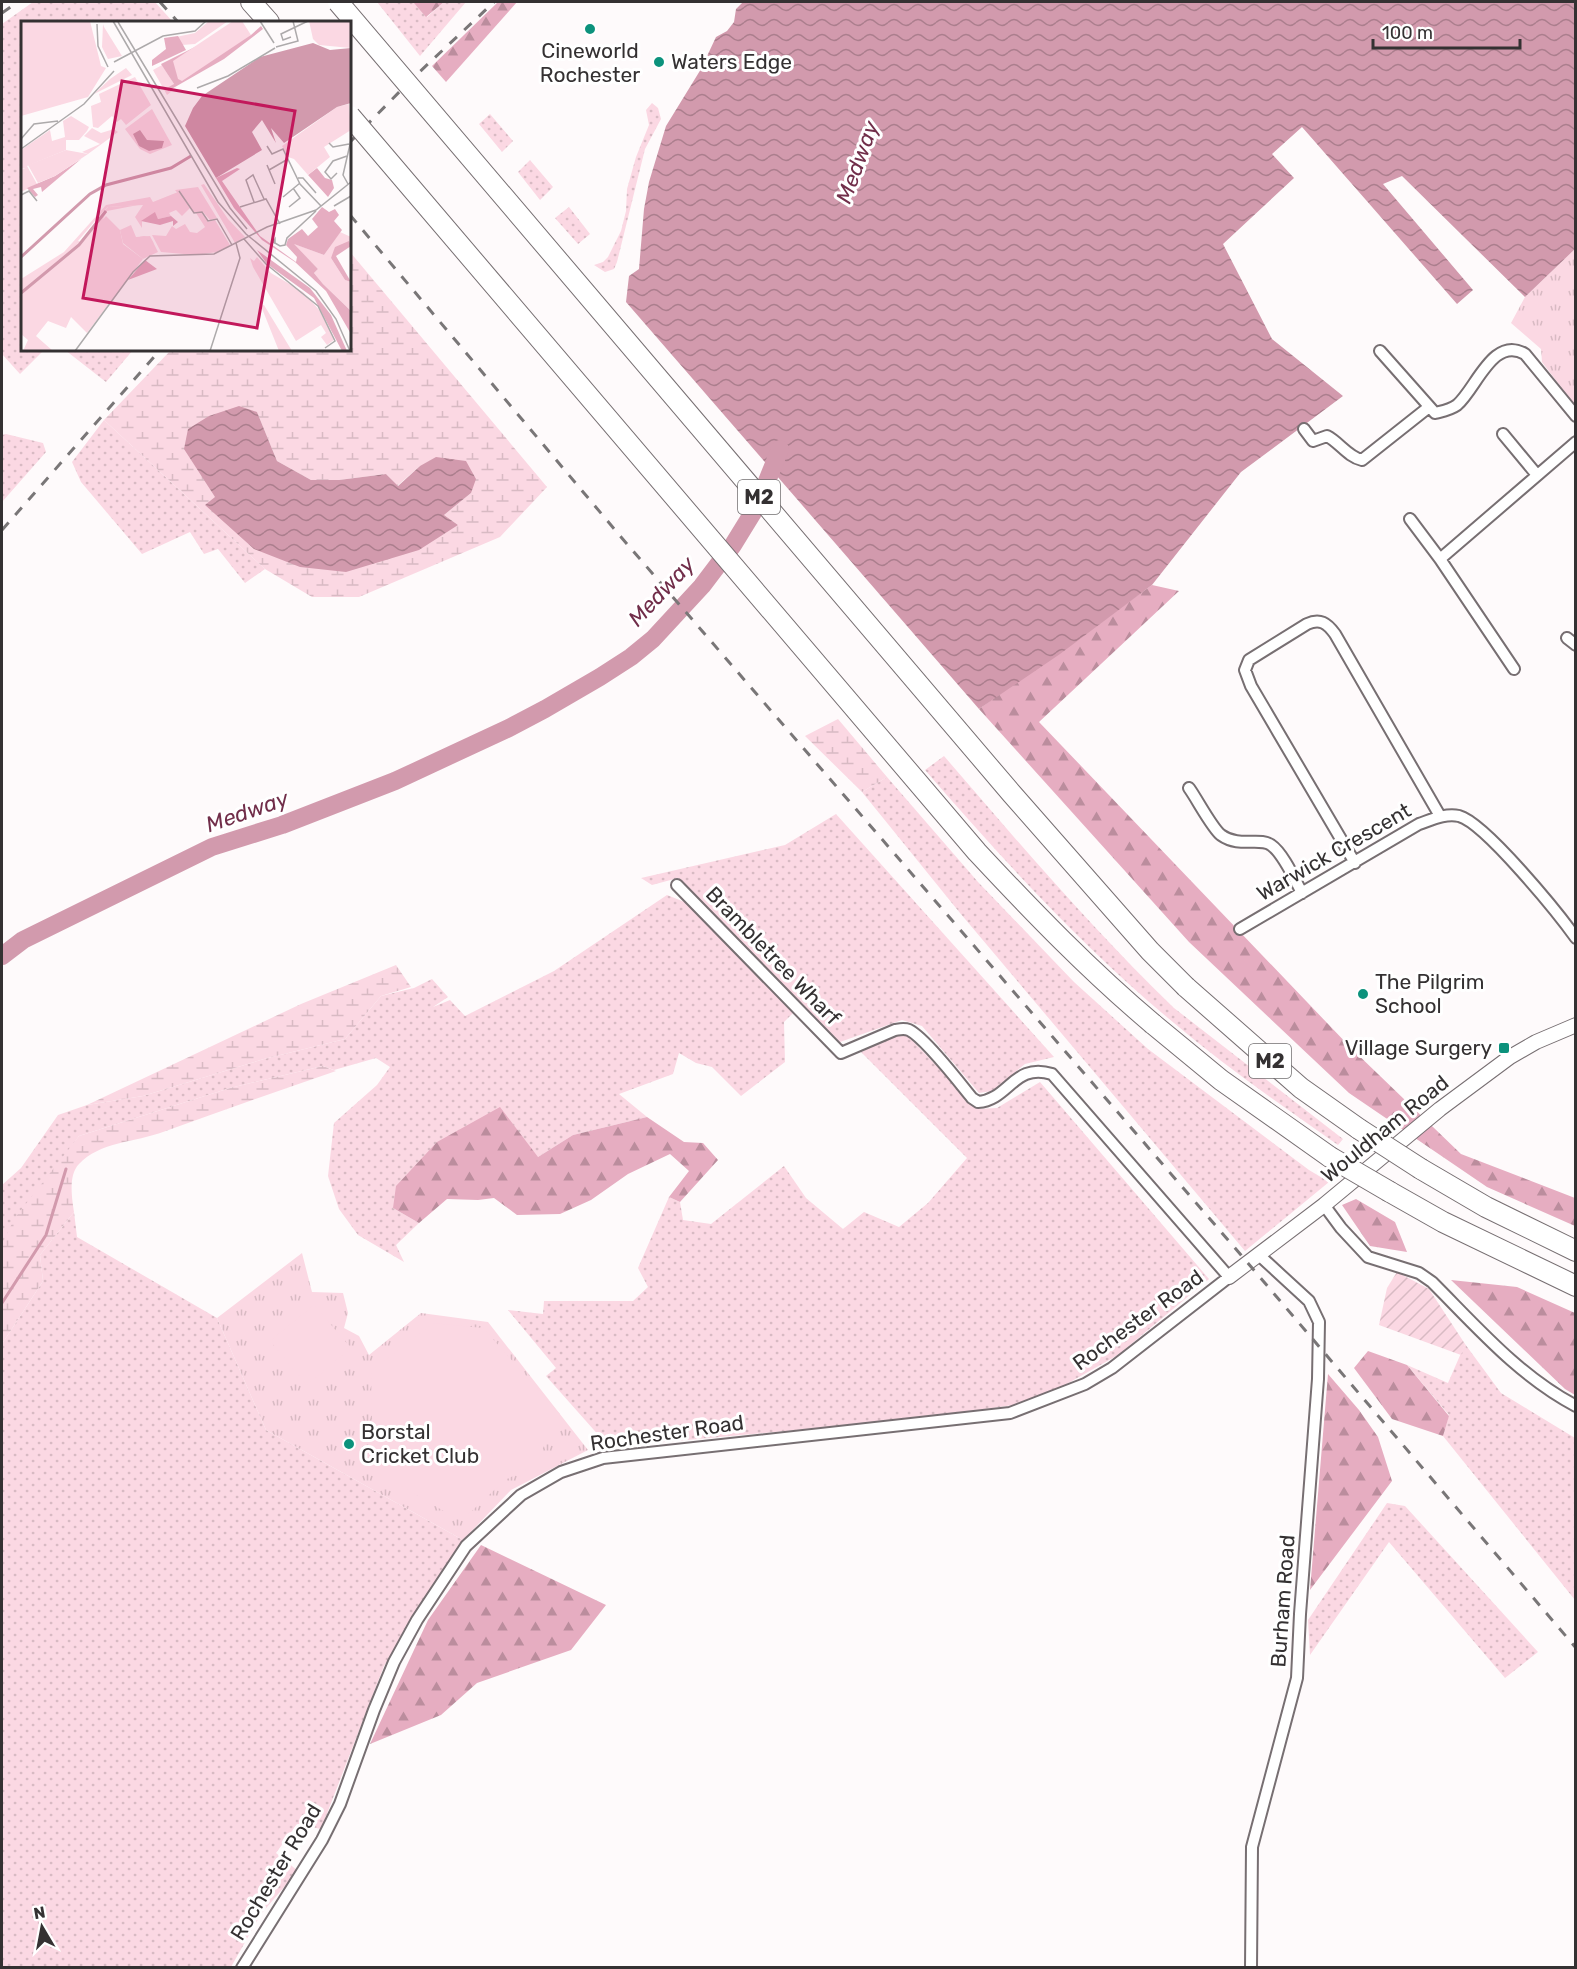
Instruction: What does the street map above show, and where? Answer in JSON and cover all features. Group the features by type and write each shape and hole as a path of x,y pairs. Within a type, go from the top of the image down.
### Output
{"highway":[{"path":"251,2 268,21"},
{"name":"M2","path":"338,2 1020,803 1150,951 1186,987 1301,1088 1359,1129 1486,1207 1575,1251"},
{"name":"M2","path":"351,117 977,852 1038,917 1116,993 1221,1080 1330,1157 1451,1227 1575,1286"}],"street":[{"path":"1380,351 1435,413 1449,410 1458,404 1495,357 1506,350 1519,350 1525,354 1575,416"},
{"path":"1304,429 1313,441 1327,436 1355,458 1362,460 1429,407"},
{"path":"1503,434 1537,475"},
{"path":"1440,559 1575,442"},
{"path":"1410,519 1440,559 1514,669"},
{"path":"1355,863 1273,726 1247,676 1246,665 1249,660 1307,624 1313,621 1323,622 1335,634 1440,816"},
{"path":"1189,788 1220,834 1237,843 1271,845 1279,854 1302,893"},
{"name":"Warwick Crescent","path":"1240,929 1419,824 1440,816 1459,816 1481,829 1528,880 1575,938"},
{"name":"Brambletree Wharf","path":"677,885 841,1053 895,1030 903,1028 912,1031 978,1102 992,1100 1018,1077 1040,1070 1052,1074 1229,1277"},
{"name":"Wouldham Road","path":"1229,1277 1324,1205 1440,1109 1510,1057 1536,1042 1575,1025"},
{"path":"1324,1205 1346,1234 1368,1257 1419,1273 1432,1282 1505,1356 1553,1394 1575,1406"},
{"name":"Burham Road","path":"1251,1968 1252,1847 1298,1678 1300,1614 1318,1380 1319,1323 1309,1301 1259,1255"},
{"name":"Rochester Road","path":"242,1968 300,1877 340,1804 394,1662 417,1620 471,1540 521,1495 561,1472 603,1458 1010,1413 1085,1384 1112,1368 1229,1277"}],"green space":[{"path":"33,2 155,2 172,21 21,21 21,351 43,351 20,374 2,354 2,24"},
{"path":"377,2 413,2 427,17 444,2 466,2 420,56"},
{"path":"413,2 444,2 426,17"},
{"path":"498,2 517,2 446,82 432,66"},
{"path":"652,103 658,108 661,119 645,149 617,262 614,269 605,272 594,265 603,262 608,257 621,231 626,211 627,189 636,157 649,125 646,110"},
{"path":"490,114 513,141 502,152 479,124"},
{"path":"530,160 553,187 540,200 518,172"},
{"path":"569,207 590,234 578,244 555,218"},
{"path":"1575,249 1575,406 1542,362 1541,349 1511,323 1525,297"},
{"path":"351,253 547,487 500,537 359,597 312,597 265,569 104,420 170,351 351,351","holes":["257,412 277,461 311,480 339,480 386,474 397,486 420,466 471,493 444,515 458,525 206,505 216,498"]},
{"path":"66,351 132,351 106,382"},
{"path":"104,420 265,569 245,583 218,549 204,554 190,532 142,554 81,482 72,462"},
{"path":"2,435 43,443 46,452 2,502"},
{"path":"1152,585 1179,591 1039,722 1351,1048 1461,1154 1575,1198 1575,1226 1487,1187 1349,1093 1189,942 979,709"},
{"path":"838,719 887,777 862,792 805,736"},
{"path":"944,756 1056,885 1174,1008 1343,1139 1338,1145 1254,1086 1194,1039 1140,994 1044,902 925,770"},
{"path":"887,777 978,882 1074,982 1148,1049 1309,1170 1329,1182 1245,1251 960,913 862,792"},
{"path":"836,814 1054,1057 1025,1064 992,1091 979,1093 922,1026 902,1020 840,1042 678,878 652,885 641,878 785,845"},
{"path":"667,895 687,903 795,1011 784,1022 785,1062 741,1096 712,1067 696,1063 679,1053 673,1074 619,1094 647,1117 573,1135 538,1157 393,1208 419,1223 396,1245 404,1262 358,1235 339,1209 328,1176 334,1123 377,1085 390,1067 376,1058 334,1070 323,1066 230,1088 79,1136 2,1245 2,1185 21,1168 58,1115 87,1105 143,1096 264,1059 345,1039 381,996 414,988 432,979 448,997 433,1007 450,1000 465,1016 554,971"},
{"path":"396,965 411,987 381,996 345,1039 264,1059 143,1096 87,1105 301,1004"},
{"path":"899,1032 908,1036 978,1109 997,1108 1040,1082 1209,1279 1118,1355 1063,1386 1013,1405 919,1419 609,1447 546,1376 556,1368 508,1310 543,1314 544,1301 633,1301 648,1287 638,1268 669,1197 680,1202 683,1220 711,1224 784,1166 806,1198 843,1229 864,1212 899,1227 928,1203 967,1158 861,1052"},
{"path":"323,1066 336,1071 163,1132 107,1147 87,1157 73,1174 74,1212 40,1255 43,1281 2,1344 2,1245 14,1219 79,1136 230,1088"},
{"path":"500,1107 538,1157 573,1135 647,1117 684,1142 703,1143 718,1160 680,1202 669,1197 689,1171 670,1154 628,1174 591,1200 560,1214 517,1215 494,1198 447,1199 419,1223 393,1208 396,1186 437,1142"},
{"path":"1356,1199 1395,1222 1407,1252 1370,1246 1342,1205"},
{"path":"74,1212 77,1237 217,1318 266,1430 463,1540 384,1666 321,1829 297,1824 276,1853 298,1871 261,1914 231,1967 2,1968 2,1344 43,1281 40,1255"},
{"path":"302,1253 312,1292 343,1293 348,1313 344,1328 359,1336 369,1355 421,1313 488,1322 588,1450 511,1490 463,1540 266,1430 217,1318"},
{"path":"1397,1272 1429,1289 1465,1344 1461,1355 1379,1325 1387,1288"},
{"path":"1451,1280 1517,1287 1575,1313 1575,1395 1565,1389"},
{"path":"314,1305 351,1348 307,1385 270,1341"},
{"path":"433,1323 483,1328 560,1414 534,1466 505,1480 461,1521 373,1470 371,1371"},
{"path":"1465,1344 1501,1393 1575,1438 1575,1600 1443,1436 1449,1415 1407,1365 1448,1383"},
{"path":"1368,1351 1407,1365 1449,1416 1443,1436 1392,1419 1354,1368"},
{"path":"1328,1374 1359,1410 1378,1437 1392,1481 1310,1590"},
{"path":"1387,1503 1405,1506 1538,1652 1505,1678 1389,1542 1310,1655 1308,1620"},
{"path":"481,1545 606,1605 571,1650 477,1683 441,1715 370,1744 428,1620"}],"water":[{"path":"743,2 1575,2 1575,249 1525,297 1402,176 1383,184 1473,290 1457,304 1302,127 1272,154 1294,178 1223,244 1272,339 1343,396 1241,472 1152,585 1060,654 979,709 626,302 629,276 639,269 644,209 649,182 666,126 701,69 716,37 727,31 734,22 736,9"},
{"path":"239,406 257,412 277,461 311,480 339,480 386,474 398,486 420,466 436,457 466,461 476,479 471,493 444,515 458,525 419,550 346,572 300,567 254,549 205,505 215,497 184,449 188,429 209,416"}],"waterway":[{"name":"Medway","path":"2,956 23,940 212,847 282,825 395,781 509,728 631,657 653,639 702,586 733,545 757,506 780,449"},
{"path":"2,1303 46,1235 66,1169"}],"railway":[{"path":"2,13 18,2"},
{"path":"160,2 177,21"},
{"path":"351,141 412,79 494,2"},
{"path":"351,216 621,537 1241,1255 1576,1648"},
{"path":"2,530 159,351"}],"place":[{"name":"Cineworld Rochester","path":"590,29"},
{"name":"Waters Edge","path":"659,62"},
{"name":"The Pilgrim School","path":"1363,994"},
{"name":"Village Surgery","path":"1504,1048"},
{"name":"Borstal Cricket Club","path":"349,1444"}]}
